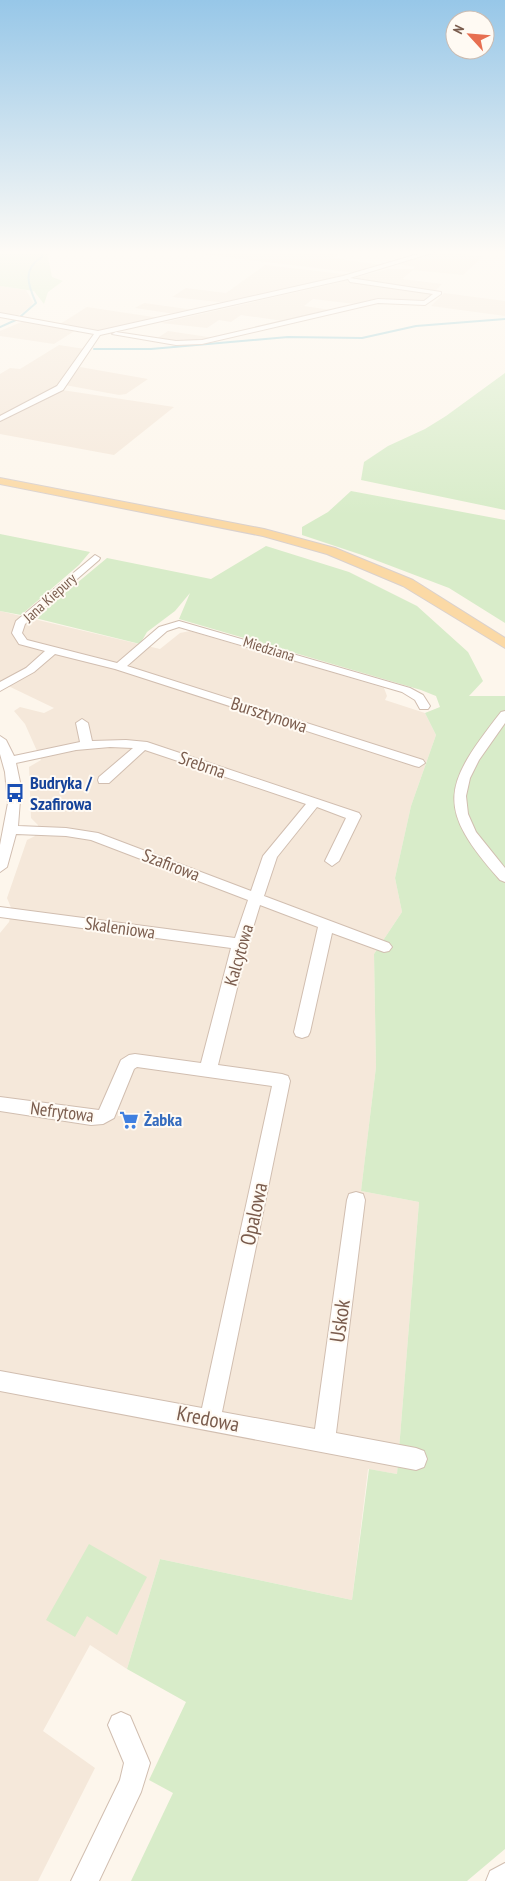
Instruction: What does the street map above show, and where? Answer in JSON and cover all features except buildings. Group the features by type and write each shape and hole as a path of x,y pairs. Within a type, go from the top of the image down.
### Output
{"main road":[{"path":"0,481 264,533 331,552 408,583 505,644"}],"street":[{"path":"0,420 60,388 96,340"},
{"path":"150,340 173,343 212,340"},
{"name":"Jana Kiepury","path":"95,558 32,612 18,629 19,638 23,642 52,651 119,667"},
{"name":"Miedziana","path":"119,667 156,635 171,625 179,624 406,690 419,698 424,706"},
{"path":"0,688 30,670 52,651"},
{"name":"Bursztynowa","path":"119,667 419,763"},
{"path":"505,715 468,765 460,788 460,806 471,838 505,877"},
{"path":"82,723 87,746"},
{"path":"0,740 10,762 15,793 12,830 0,867"},
{"name":"Srebrna","path":"10,762 112,742 142,744 354,816 332,861"},
{"path":"104,780 142,744"},
{"name":"Kalcytowa","path":"208,1070 240,944 257,898 265,864 314,802"},
{"name":"Szafirowa","path":"12,830 66,832 93,836 384,947"},
{"name":"Skaleniowa","path":"0,912 240,944"},
{"path":"302,1032 326,924"},
{"name":"Nefrytowa","path":"0,1104 98,1118 108,1113 130,1062 141,1060 208,1070"},
{"name":"Opalowa","path":"208,1070 282,1081 210,1419"},
{"name":"Uskok","path":"324,1443 356,1200"},
{"name":"Kredowa","path":"0,1380 416,1459"},
{"path":"85,1881 132,1783 137,1763 121,1725"},
{"path":"500,1881 505,1877"}],"shaded area":[{"path":"26,340 61,340 54,344"},
{"path":"161,340 203,340 182,343"},
{"path":"59,345 85,349 57,388 0,418 0,374 10,368 20,369"},
{"path":"80,367 148,379 126,394 119,395 65,385"},
{"path":"62,390 174,407 114,455 0,434 0,422"},
{"path":"0,611 160,649 180,633 190,631 384,688 387,696 385,700 425,713 436,735 411,806 395,878 402,912 374,954 376,1067 361,1191 419,1202 397,1474 368,1469 352,1600 160,1559 127,1669 90,1645 43,1731 95,1768 38,1881 0,1881 0,933 9,922 12,910 7,898 27,840 35,836 38,825 31,818 29,767 41,760 25,724 14,711 20,707 44,713 54,708 0,682"}],"green space":[{"path":"505,373 505,510 361,480 364,462 388,446 425,429 446,416"},
{"path":"351,491 505,520 505,623 449,588 362,555 302,535 302,527 328,512"},
{"path":"0,534 90,552 79,565 21,615 0,611"},
{"path":"266,546 349,572 417,606 468,652 483,681 469,696 505,696 505,1849 467,1881 131,1881 173,1793 149,1780 186,1702 127,1669 160,1559 352,1600 369,1469 397,1474 419,1202 361,1191 376,1067 374,954 402,912 395,878 411,806 436,735 425,713 440,707 436,696 179,619 190,593 175,611 147,632 140,644 35,618 107,558 211,579"},
{"path":"89,1544 147,1577 117,1635 87,1616 75,1637 46,1620"}],"waterway":[{"path":"94,349 151,349 256,340"}],"place":[{"name":"Budryka / Szafirowa","path":"15,793"},
{"name":"Żabka","path":"129,1120"}]}
